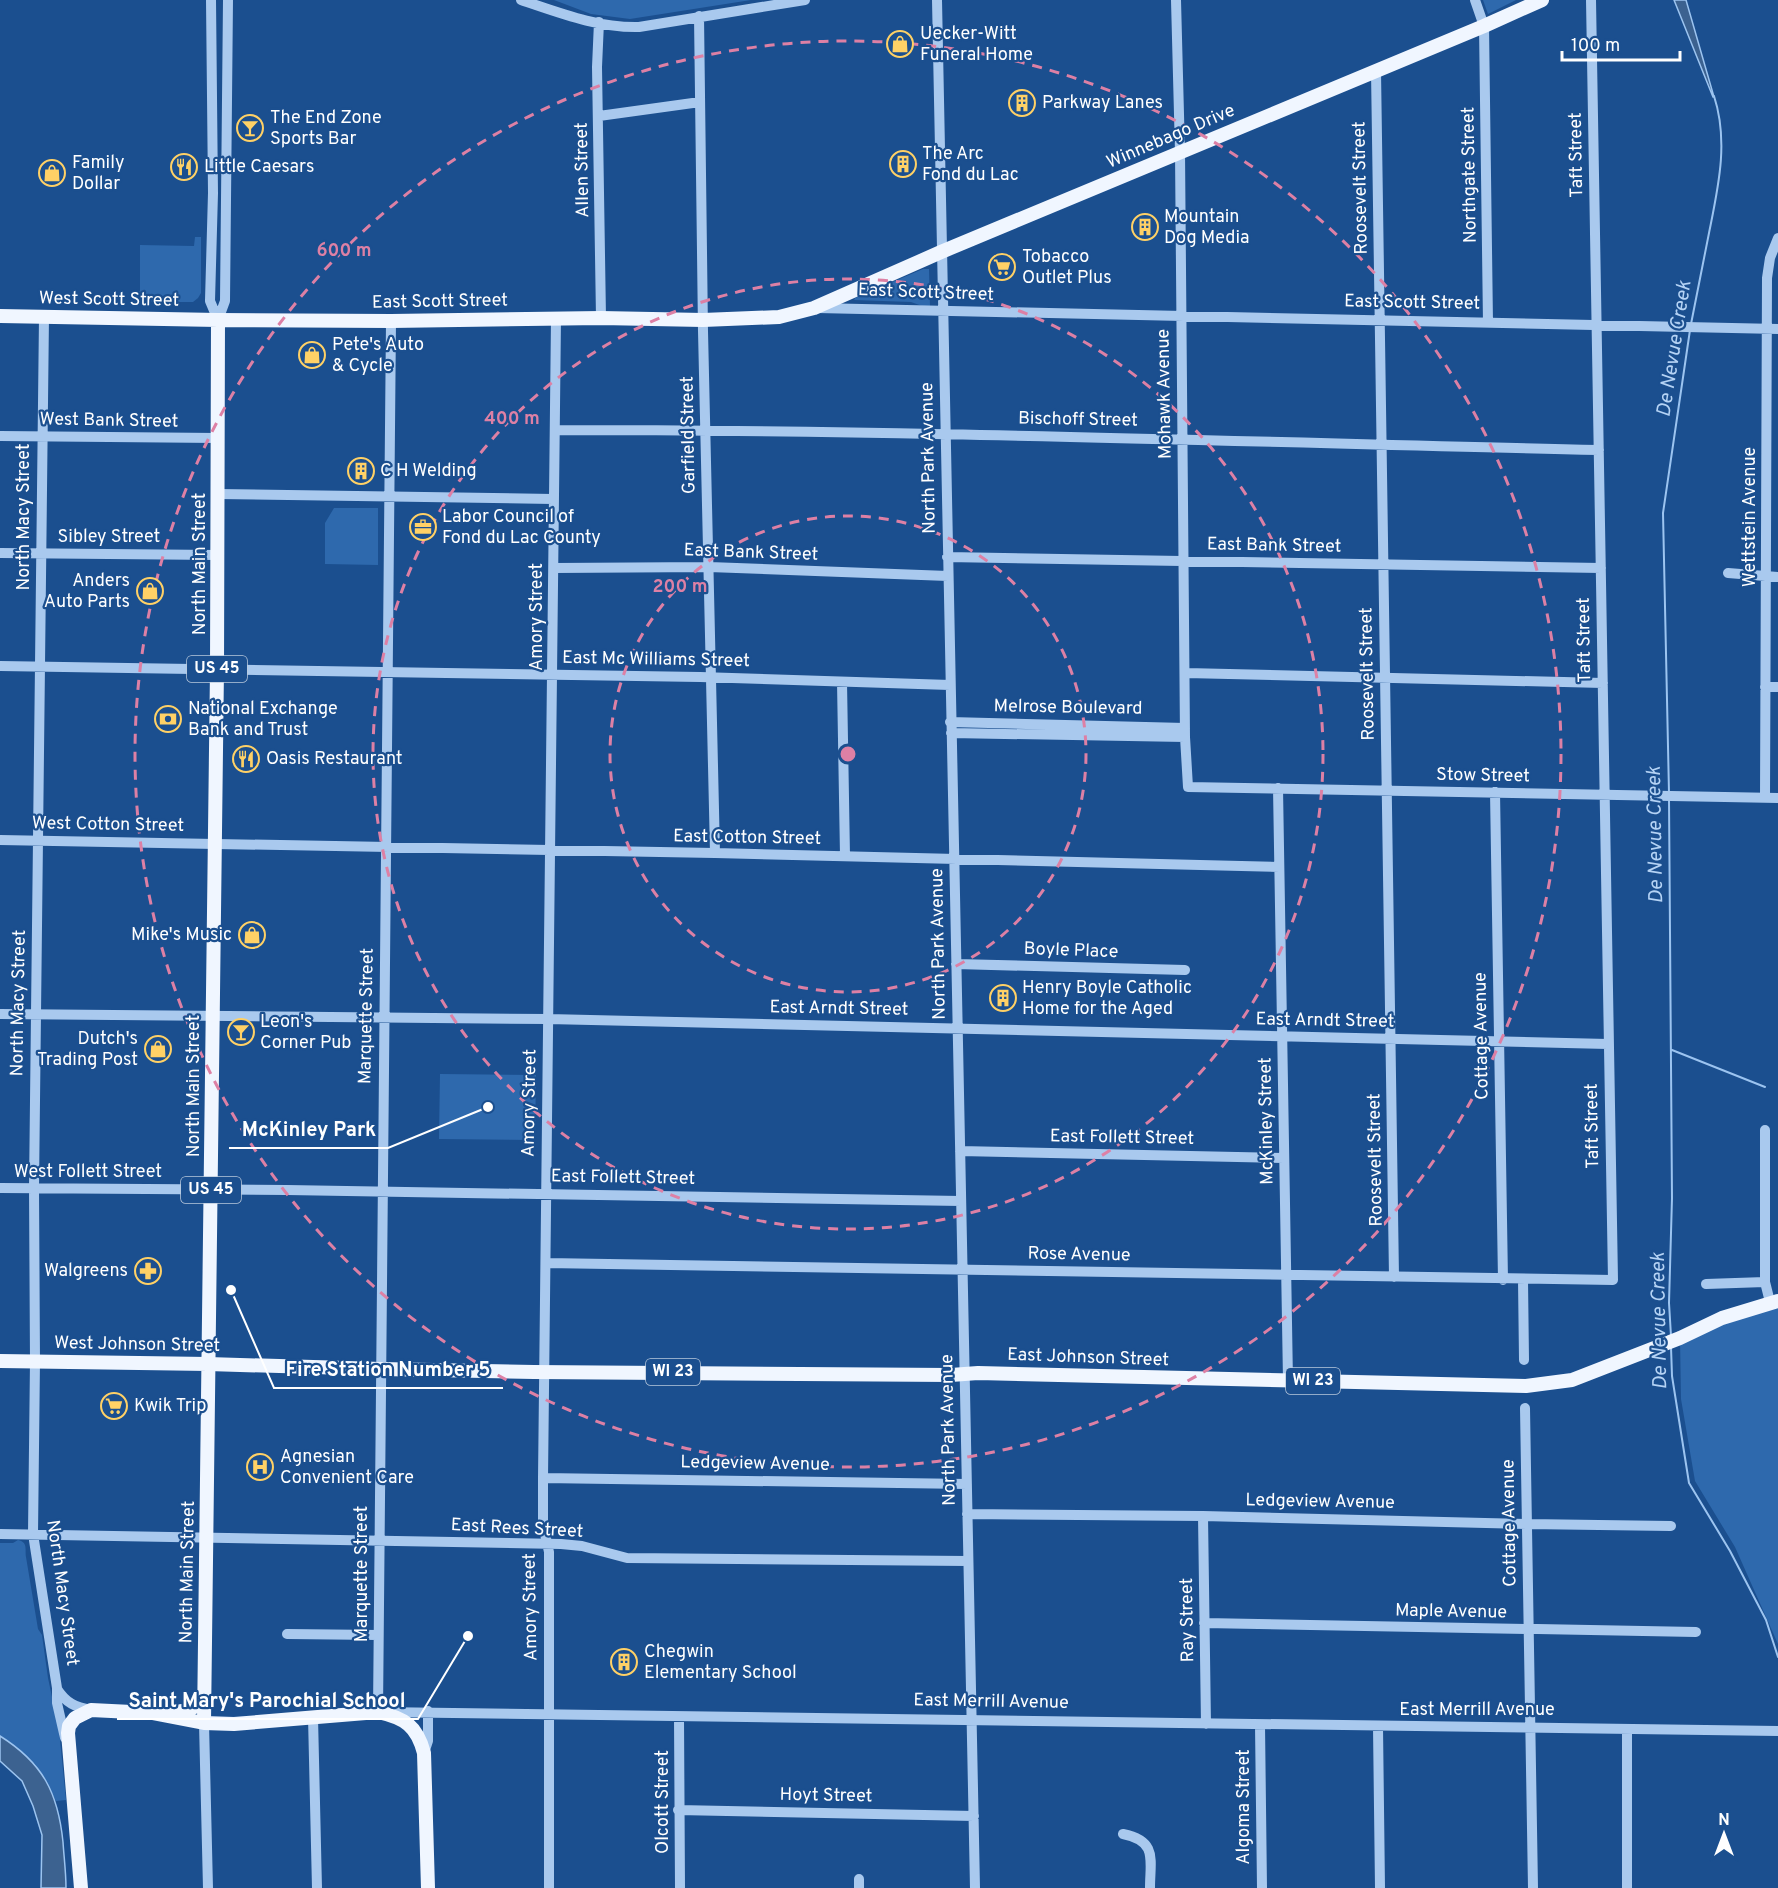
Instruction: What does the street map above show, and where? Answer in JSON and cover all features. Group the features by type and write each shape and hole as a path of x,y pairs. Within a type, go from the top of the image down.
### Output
{"main road":[{"name":"Winnebago Drive","path":"814,308 941,252 1542,0"},
{"name":"East Scott Street","path":"218,320 391,321 555,318 703,320 779,316 814,308"},
{"name":"West Scott Street","path":"0,316 218,320"},
{"name":"North Main Street","path":"204,1723 217,669 218,320"},
{"name":"East Johnson Street","path":"381,1370 978,1373 1526,1386 1572,1380 1680,1338 1722,1318 1774,1302"},
{"name":"West Johnson Street","path":"0,1361 208,1364 381,1370"},
{"path":"67,1744 68,1728 71,1722 77,1716 91,1710 181,1712 198,1706 204,1698 217,1716 234,1724"},
{"path":"378,1712 399,1718 412,1727 420,1738 424,1753 428,1888"},
{"name":"East Merrill Avenue","path":"152,1713 204,1723 234,1724 378,1712"},
{"name":"North Macy Street","path":"67,1744 81,1888"}],"street":[{"name":"North Main Street","path":"211,0 213,193 210,301 218,320"},
{"name":"North Main Street","path":"218,320 225,301 228,0"},
{"path":"521,0 580,20 619,27 639,27 805,0"},
{"name":"North Park Avenue","path":"937,0 975,1888"},
{"name":"Mohawk Avenue","path":"1176,0 1180,152 1185,732 1188,787"},
{"name":"Northgate Street","path":"1475,0 1484,26 1488,323"},
{"name":"Taft Street","path":"1591,0 1612,1280"},
{"name":"Garfield Street","path":"699,16 705,430 715,853"},
{"name":"Allen Street","path":"599,22 597,67 601,318"},
{"name":"Roosevelt Street","path":"1376,71 1394,1277"},
{"path":"599,116 700,102"},
{"name":"Wettstein Avenue","path":"1765,798 1773,466 1766,329 1767,272 1778,238"},
{"name":"East Scott Street","path":"814,308 1778,329"},
{"name":"North Macy Street","path":"44,316 34,1188 33,1534 57,1688 57,1703 67,1744"},
{"name":"Amory Street","path":"549,1888 549,1552 543,1525 543,1478 555,318"},
{"name":"Marquette Street","path":"378,1712 391,321"},
{"name":"Bischoff Street","path":"555,430 705,430 1183,438 1599,450"},
{"name":"West Bank Street","path":"0,436 218,438"},
{"path":"218,494 553,499"},
{"name":"Sibley Street","path":"0,553 217,555"},
{"name":"East Bank Street","path":"947,557 1601,568"},
{"name":"East Bank Street","path":"554,568 709,567 948,576"},
{"path":"1728,573 1772,576"},
{"name":"East Mc Williams Street","path":"0,666 711,677 950,685"},
{"path":"1186,673 1603,682"},
{"path":"842,682 845,856"},
{"path":"1766,687 1778,687"},
{"name":"Melrose Boulevard","path":"951,728 1185,732"},
{"name":"Stow Street","path":"1188,787 1778,798"},
{"name":"McKinley Street","path":"1278,788 1288,1381"},
{"name":"Cottage Avenue","path":"1495,792 1503,1280"},
{"name":"West Cotton Street","path":"0,840 215,843"},
{"name":"East Cotton Street","path":"215,843 1279,867"},
{"name":"Boyle Place","path":"956,964 1185,970"},
{"name":"East Arndt Street","path":"0,1014 548,1019 1608,1044"},
{"path":"1765,1130 1765,1282 1774,1302"},
{"name":"East Follett Street","path":"960,1151 1284,1158"},
{"name":"West Follett Street","path":"0,1188 211,1190"},
{"name":"East Follett Street","path":"211,1190 545,1193 961,1201"},
{"name":"Rose Avenue","path":"546,1263 1612,1280"},
{"path":"1523,1280 1524,1360"},
{"path":"1706,1284 1765,1282"},
{"name":"Cottage Avenue","path":"1525,1408 1533,1888"},
{"name":"Ledgeview Avenue","path":"543,1478 967,1484"},
{"name":"Ledgeview Avenue","path":"967,1514 1203,1516 1671,1526"},
{"name":"Ray Street","path":"1203,1516 1206,1724"},
{"name":"East Rees Street","path":"0,1534 546,1543 582,1546 627,1558 968,1561"},
{"name":"Maple Avenue","path":"1204,1623 1696,1632"},
{"path":"287,1634 378,1635"},
{"name":"North Macy Street","path":"57,1688 69,1703 91,1710"},
{"name":"East Merrill Avenue","path":"378,1712 1775,1731"},
{"path":"424,1753 428,1741 428,1712"},
{"path":"313,1717 317,1888"},
{"name":"Olcott Street","path":"679,1717 680,1888"},
{"name":"North Main Street","path":"204,1723 208,1888"},
{"name":"Algoma Street","path":"1260,1725 1262,1888"},
{"path":"1378,1727 1380,1888"},
{"path":"1627,1729 1627,1888"},
{"name":"Hoyt Street","path":"678,1810 974,1816"},
{"path":"1123,1834 1142,1842 1149,1850 1152,1862 1150,1888"}],"shaded area":[{"path":"554,0 751,0 630,19 591,14"},
{"path":"1483,0 1516,0 1488,14"},
{"path":"1674,0 1686,0 1714,97 1713,97"},
{"path":"195,237 201,237 201,293 198,298 193,302 134,302 134,291 140,291 140,245 194,246"},
{"path":"923,269 929,269 930,306 925,307 911,302 854,300 855,298"},
{"path":"334,508 378,508 378,565 325,564 325,523"},
{"path":"440,1074 536,1075 535,1140 439,1139"},
{"path":"1778,1301 1778,1644 1735,1547 1695,1481 1681,1399 1680,1338"},
{"path":"18,1540 25,1546 38,1629 42,1635 59,1730 66,1800 56,1801 35,1764 0,1736 0,1543 13,1543"},
{"path":"0,1736 15,1746 38,1768 52,1794 61,1824 66,1888 41,1888 42,1835 22,1781 0,1761"}],"waterway":[{"name":"De Nevue Creek","path":"1691,324 1716,199 1720,165 1721,130 1714,96"},
{"name":"De Nevue Creek","path":"1669,793 1663,513 1690,330"},
{"name":"De Nevue Creek","path":"1669,799 1672,1198 1669,1303 1671,1336"},
{"path":"1672,1050 1765,1087"},
{"name":"De Nevue Creek","path":"1671,1347 1672,1376 1689,1483 1730,1551 1766,1620 1778,1657"}],"place":[{"name":"Uecker-Witt Funeral Home","path":"900,44"},
{"name":"Parkway Lanes","path":"1022,103"},
{"name":"The End Zone Sports Bar","path":"250,128"},
{"name":"The Arc Fond du Lac","path":"903,164"},
{"name":"Little Caesars","path":"184,167"},
{"name":"Family Dollar","path":"52,173"},
{"name":"Mountain Dog Media","path":"1145,227"},
{"name":"Tobacco Outlet Plus","path":"1002,267"},
{"name":"Pete's Auto & Cycle","path":"312,355"},
{"name":"C H Welding","path":"361,471"},
{"name":"Labor Council of Fond du Lac County","path":"423,527"},
{"name":"Anders Auto Parts","path":"150,591"},
{"name":"National Exchange Bank and Trust","path":"168,719"},
{"name":"Oasis Restaurant","path":"246,759"},
{"name":"Mike's Music","path":"252,935"},
{"name":"Henry Boyle Catholic Home for the Aged","path":"1003,998"},
{"name":"Leon's Corner Pub","path":"241,1032"},
{"name":"Dutch's Trading Post","path":"158,1049"},
{"name":"McKinley Park","path":"488,1107"},
{"name":"Walgreens","path":"148,1271"},
{"name":"Fire Station Number 5","path":"231,1290"},
{"name":"Kwik Trip","path":"114,1406"},
{"name":"Agnesian Convenient Care","path":"260,1467"},
{"name":"Saint Mary's Parochial School","path":"468,1636"},
{"name":"Chegwin Elementary School","path":"624,1662"}]}
